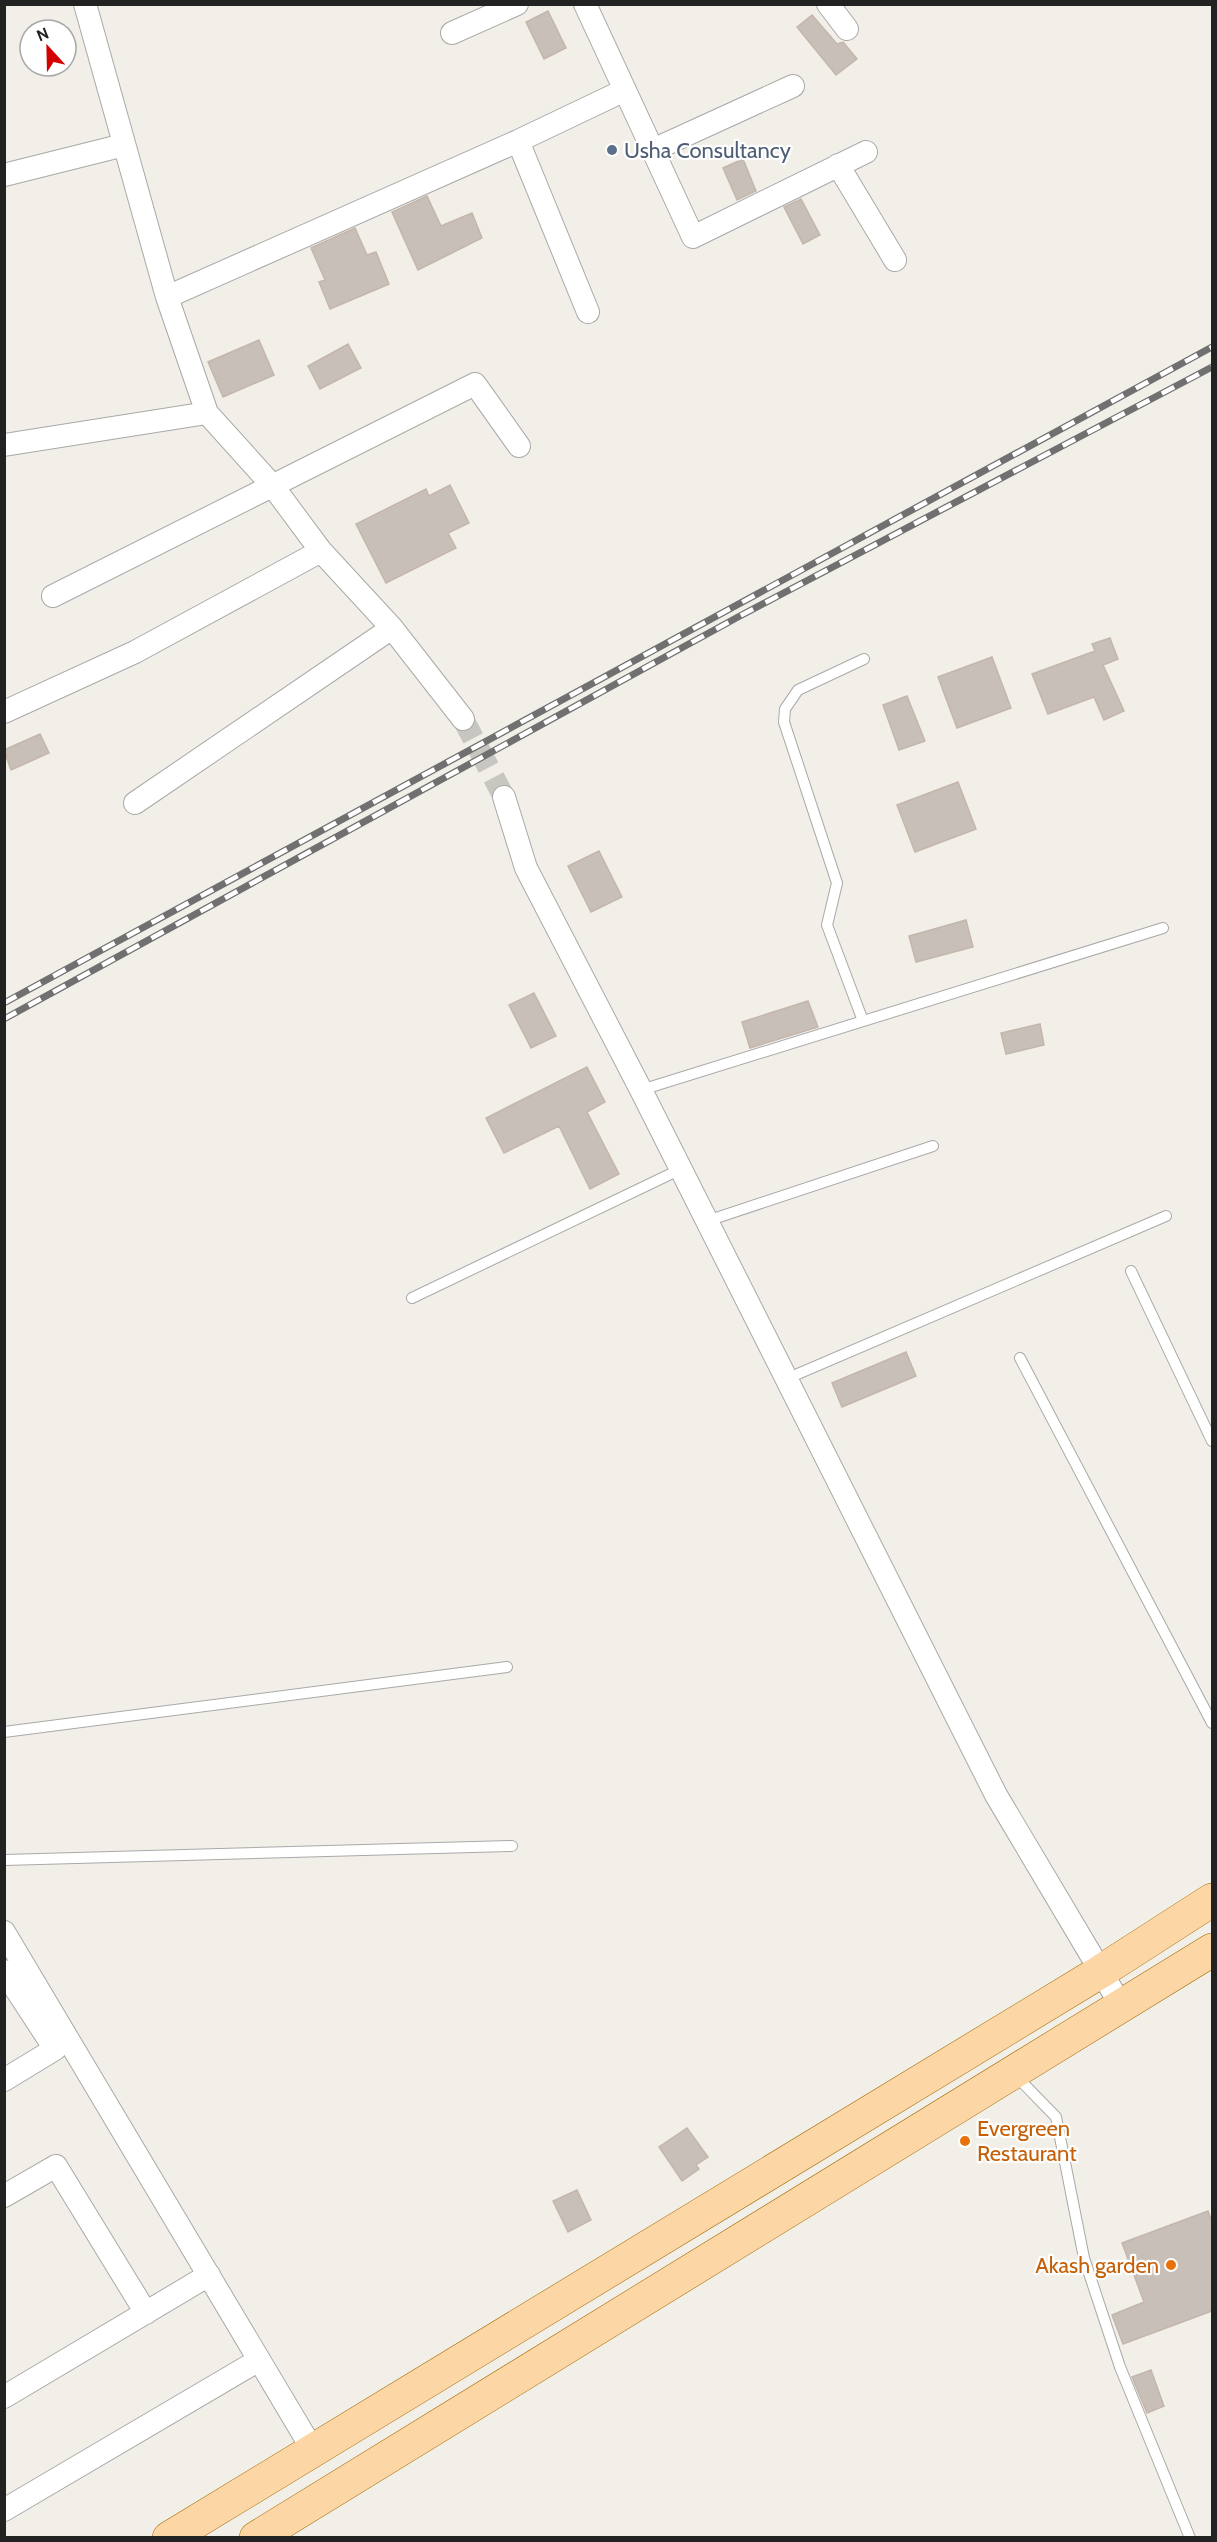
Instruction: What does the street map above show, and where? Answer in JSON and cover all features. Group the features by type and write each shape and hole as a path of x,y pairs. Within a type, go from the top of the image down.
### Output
{"main road":[{"path":"169,2538 314,2452 1100,1972 1212,1900"},
{"path":"256,2538 1212,1950"}],"street":[{"path":"85,4 167,297 207,413 272,485 321,551 392,628 464,719"},
{"path":"452,33 517,4"},
{"path":"585,4 693,237 866,152"},
{"path":"828,4 847,29"},
{"path":"653,150 793,86"},
{"path":"167,297 518,141 625,90"},
{"path":"518,141 588,312"},
{"path":"4,174 124,145"},
{"path":"838,165 895,260"},
{"path":"53,597 475,384 519,446"},
{"path":"4,445 207,413"},
{"path":"4,712 135,652 321,551"},
{"path":"135,803 392,628"},
{"path":"504,797 526,868 641,1090 996,1795 1122,2007"},
{"path":"4,1932 314,2452"},
{"path":"4,1971 55,2049 4,2080"},
{"path":"4,2196 56,2166 146,2313"},
{"path":"4,2397 209,2275"},
{"path":"4,2510 259,2360"}],"lane":[{"path":"863,1021 827,925 837,883 784,722 785,708 798,690 864,659"},
{"path":"641,1090 1163,928"},
{"path":"707,1221 933,1146"},
{"path":"412,1298 681,1169"},
{"path":"786,1379 1166,1216"},
{"path":"1131,1271 1212,1441"},
{"path":"1020,1358 1212,1723"},
{"path":"4,1732 507,1667"},
{"path":"4,1860 512,1846"},
{"path":"1014,2073 1056,2117 1088,2268 1119,2367 1190,2538"}],"building":[{"path":"548,11 566,48 544,59 526,22"},
{"path":"812,15 837,44 843,42 857,59 836,75 797,27"},
{"path":"743,159 756,191 737,200 723,168"},
{"path":"427,196 441,226 472,213 482,238 418,270 392,212"},
{"path":"801,199 820,235 803,244 784,207"},
{"path":"355,228 367,255 376,252 389,284 330,309 319,282 325,280 311,248"},
{"path":"259,340 274,375 223,397 208,362"},
{"path":"348,344 361,368 320,389 308,366"},
{"path":"450,485 469,523 448,533 456,548 386,583 356,524 426,489 429,496"},
{"path":"1110,638 1118,659 1103,665 1124,711 1104,720 1094,697 1048,714 1032,674 1095,651 1092,644"},
{"path":"992,657 1011,708 957,728 938,677"},
{"path":"907,696 925,741 899,750 883,705"},
{"path":"40,734 49,753 11,770 4,750"},
{"path":"958,782 976,829 915,852 897,805"},
{"path":"599,851 622,897 591,912 568,866"},
{"path":"966,920 973,947 916,962 909,936"},
{"path":"534,993 556,1036 531,1048 509,1005"},
{"path":"808,1001 818,1027 750,1048 742,1022"},
{"path":"1040,1024 1044,1045 1006,1054 1001,1033"},
{"path":"587,1067 605,1102 587,1112 619,1174 590,1189 559,1126 504,1153 486,1118"},
{"path":"906,1352 916,1376 842,1407 832,1383"},
{"path":"687,2128 708,2157 696,2165 699,2169 682,2181 659,2147"},
{"path":"577,2190 591,2220 568,2232 553,2201"},
{"name":"Akash garden","path":"1208,2211 1212,2222 1212,2311 1123,2344 1112,2315 1144,2302 1122,2243"},
{"path":"1151,2370 1164,2406 1147,2413 1132,2377"}],"tunnel":[{"path":"463,719 504,797"}],"railway":[{"path":"4,1003 1212,347"},
{"path":"4,1019 738,617 1212,367"}],"place":[{"name":"Usha Consultancy","path":"612,150"},
{"name":"Evergreen Restaurant","path":"965,2141"},
{"name":"Akash garden","path":"1171,2265"}]}
